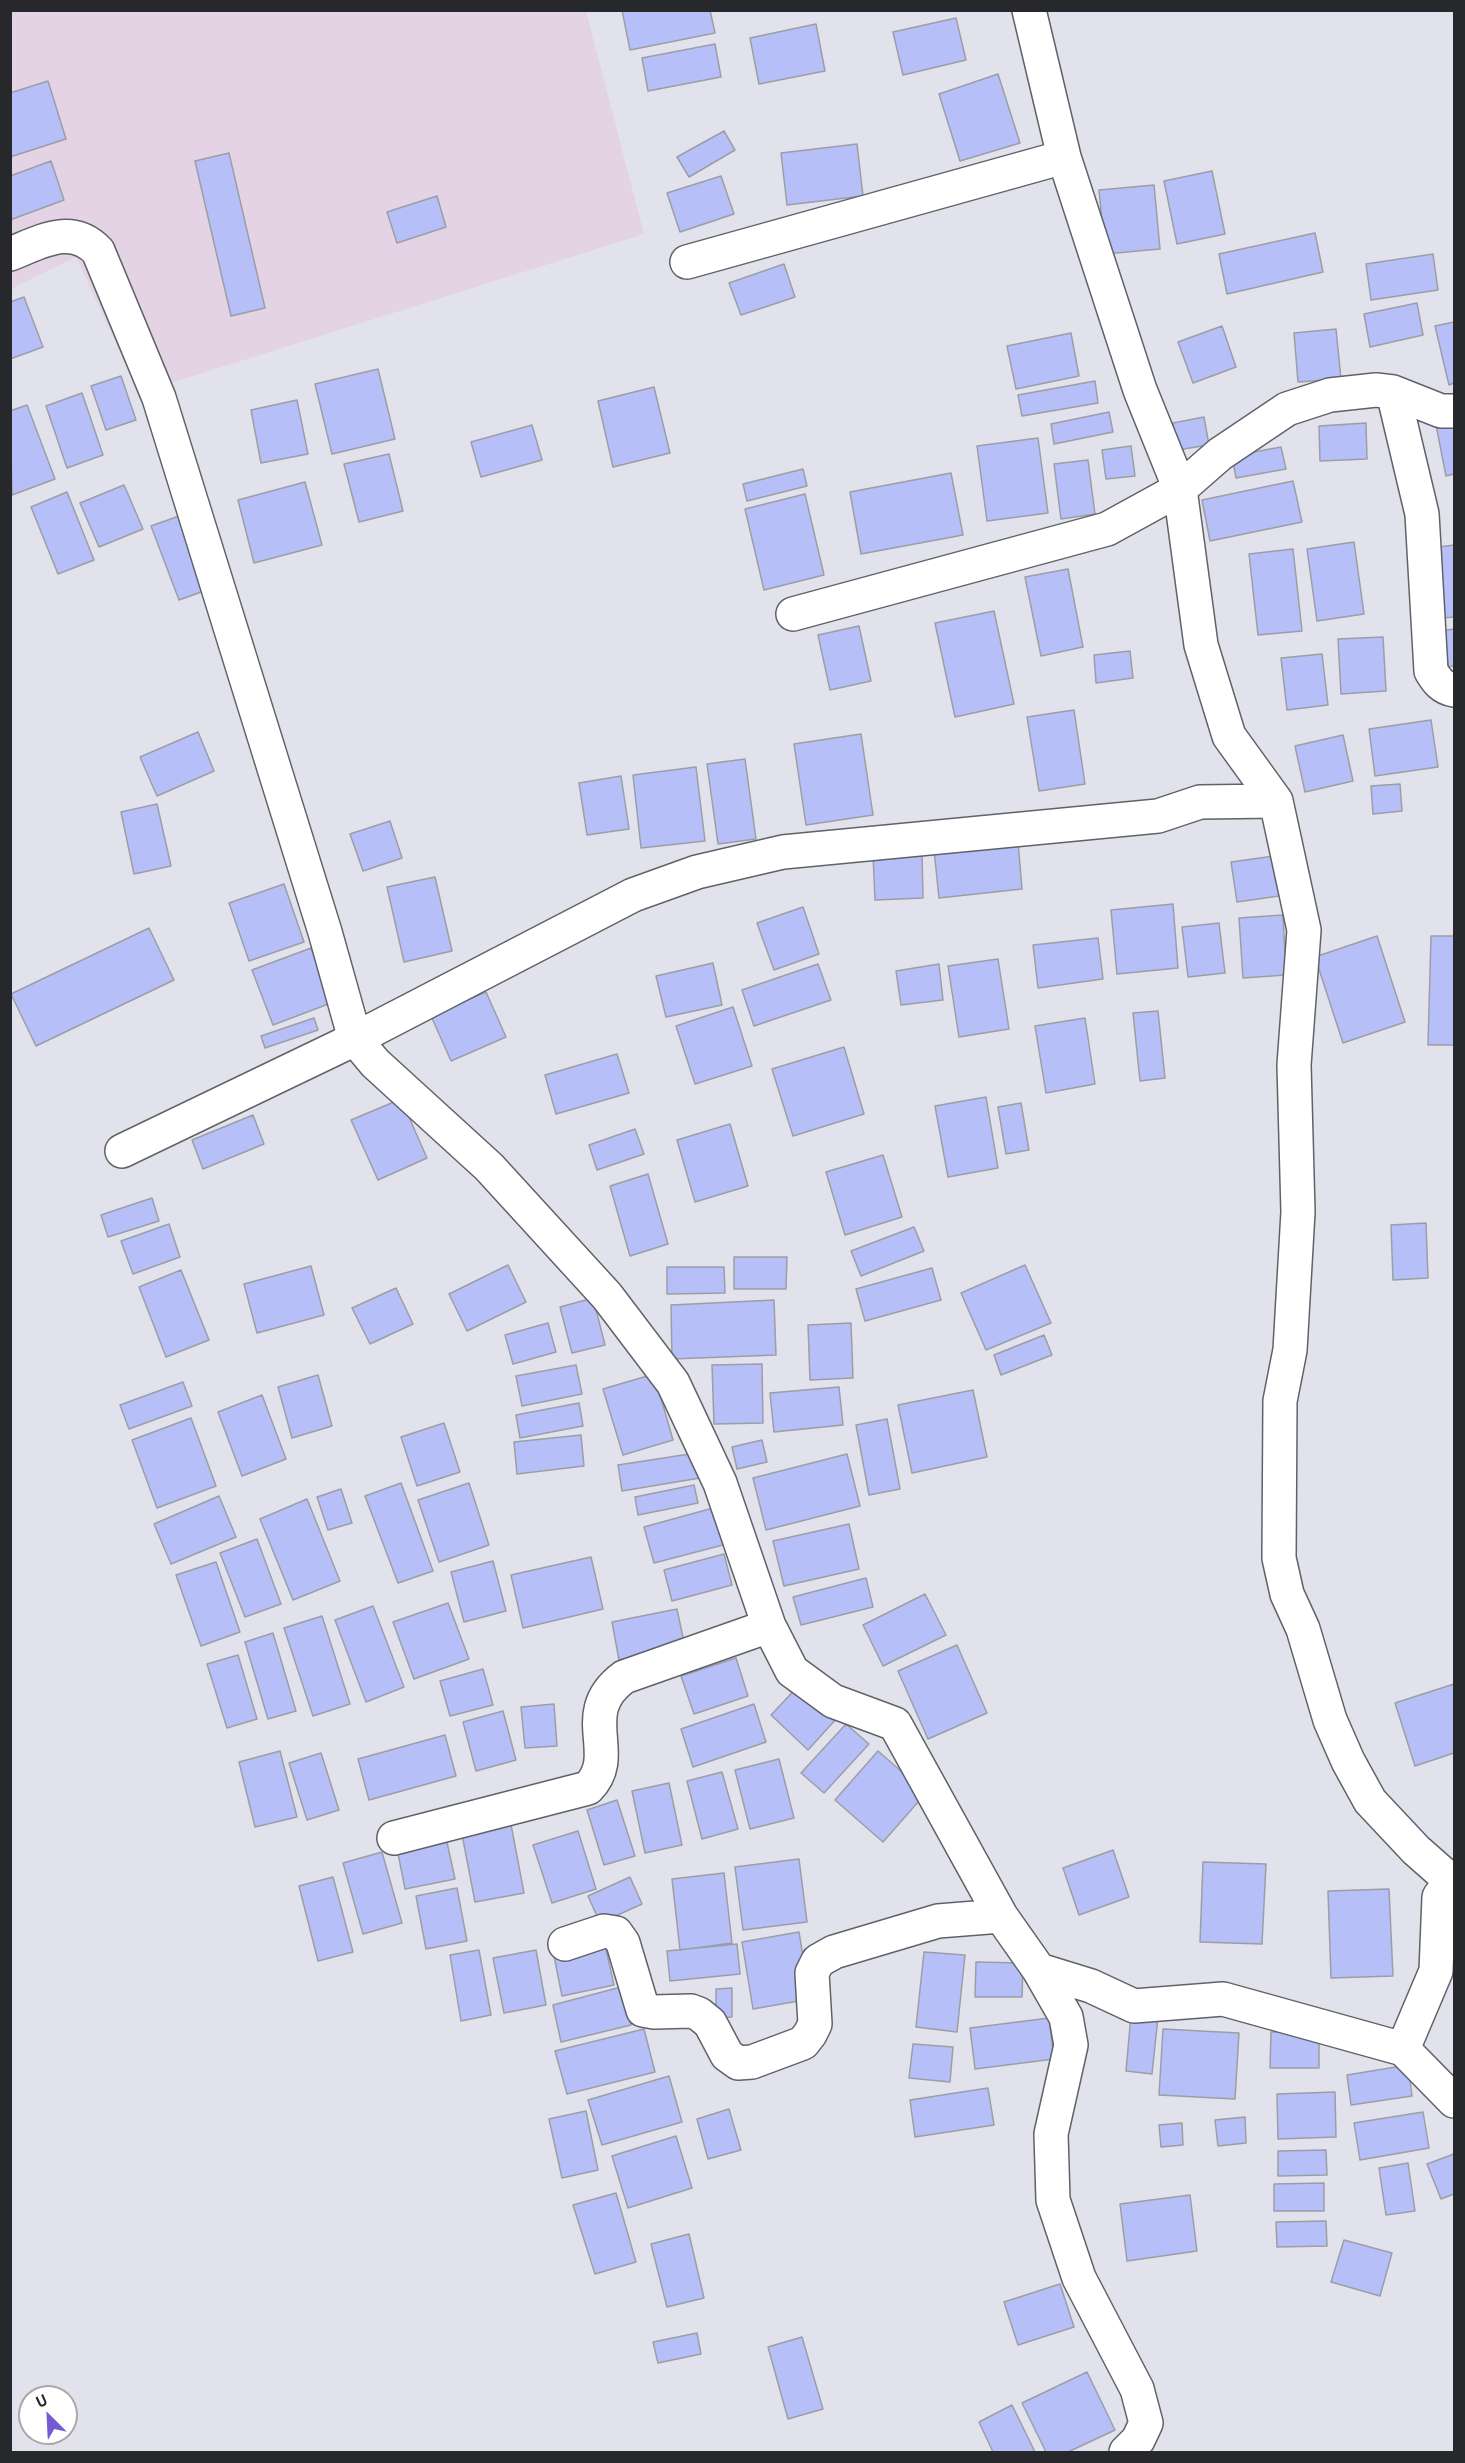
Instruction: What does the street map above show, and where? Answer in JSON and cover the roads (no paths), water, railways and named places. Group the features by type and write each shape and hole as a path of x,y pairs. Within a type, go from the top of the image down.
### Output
{"street":[{"path":"1029,10 1064,157 1140,390 1180,489 1201,645 1229,736 1276,801 1304,930 1294,1065 1297,1223 1290,1350 1280,1401 1279,1558 1287,1594 1303,1629 1330,1720 1348,1761 1370,1801 1416,1850 1452,1879 1439,1897 1436,1971 1403,2049"},
{"path":"687,262 1064,157"},
{"path":"10,254 55,236 88,241 98,251 159,398 356,1039 375,1063 489,1167 607,1296 673,1383 697,1438 720,1482 769,1626 792,1671 833,1701 895,1724 1001,1916 1039,1970 1066,2017 1071,2045 1051,2134 1053,2200 1079,2278 1137,2389 1146,2423 1138,2440 1126,2452"},
{"path":"793,614 1107,529 1180,489 1220,453 1287,409 1330,395 1376,390 1393,392 1441,411 1455,411"},
{"path":"1393,392 1422,514 1431,671 1438,682 1448,689 1455,690"},
{"path":"122,1151 356,1039 633,895 697,872 783,852 1158,816 1200,802 1276,801"},
{"path":"394,1838 588,1788 597,1779 601,1765 599,1719 603,1699 611,1686 624,1677 769,1626"},
{"path":"565,1944 604,1931 616,1933 623,1943 642,2010 691,2011 699,2014 710,2023 726,2055 738,2063 752,2062 803,2043 815,2024 812,1973 818,1961 834,1952 938,1921 1001,1916"},
{"path":"1039,1970 1091,1986 1134,2006 1223,2000 1403,2049 1455,2101"}]}
